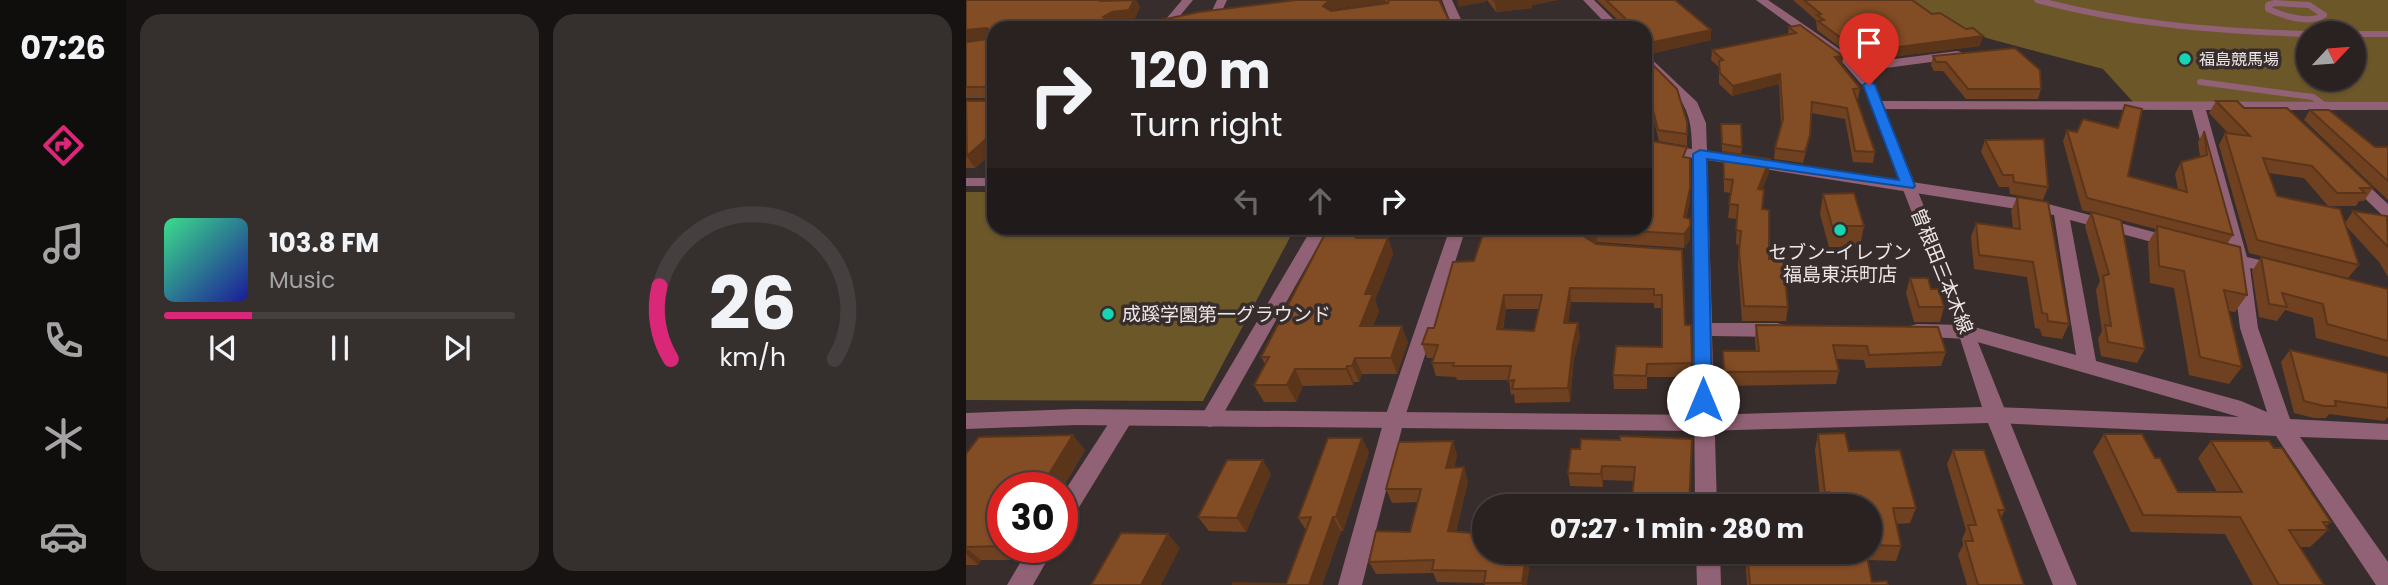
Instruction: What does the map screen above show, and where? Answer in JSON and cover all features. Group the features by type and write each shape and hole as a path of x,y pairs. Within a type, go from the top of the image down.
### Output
{"street":[{"path":"1165,21 1188,0"},
{"path":"1203,17 1222,0"},
{"path":"1447,0 1456,21"},
{"path":"1588,0 1609,21"},
{"name":"曽根田三本木線","path":"1761,0 1856,68 1869,85 1967,332 1995,415 2065,585"},
{"path":"1172,21 1227,14"},
{"path":"1856,68 1965,54"},
{"path":"1652,64 1691,103 1699,123 1696,257 1704,329 1706,494"},
{"path":"1878,105 2388,106"},
{"path":"2199,106 2240,260 2249,328 2283,429 2388,582"},
{"path":"2277,106 2297,125"},
{"path":"1652,147 2037,206 2186,246"},
{"path":"2337,164 2388,212"},
{"path":"966,182 987,182"},
{"path":"2061,212 2087,364"},
{"path":"1210,419 1317,235"},
{"path":"1350,585 1394,420 1456,235"},
{"path":"2213,253 2300,275"},
{"path":"1704,329 1801,330"},
{"path":"1898,331 1967,332 2241,409 2283,429"},
{"path":"966,421 1124,418 1703,423 1995,415 2388,432"},
{"path":"1078,490 1124,418"},
{"path":"1019,585 1033,563"},
{"path":"1708,564 1709,585"}],"lane":[{"path":"2037,0 2093,14 2164,23 2296,33"},
{"path":"2275,3 2301,4 2324,13 2319,18 2299,19 2275,14 2267,7 2275,3"},
{"path":"2366,34 2388,34"},
{"path":"2200,82 2313,97 2325,106"}],"shaded area":[{"name":"福島競馬場","path":"1900,0 2388,0 2388,102 2134,103 2103,69 1954,27"},
{"name":"成蹊学園第一グラウンド","path":"966,192 987,192 987,235 1291,235 1203,401 966,400"}],"building":[{"path":"966,0 1134,0 1129,10 1112,12 1103,17 1106,20 1123,21 987,21 987,28 966,30"},
{"path":"1296,0 1330,0 1323,6 1331,11 1388,3 1389,0 1439,0 1450,21 1144,21"},
{"path":"1606,0 1675,0 1711,30 1652,42 1652,21 1628,21"},
{"path":"1804,0 1912,0 1932,14 1940,13 1966,29 1973,28 1983,36 1860,52 1818,21 1824,20 1817,15 1821,14"},
{"path":"1800,25 1843,56 1835,57 1860,88 1853,89 1875,152 1855,151 1847,108 1812,102 1810,135 1805,152 1775,148 1783,119 1780,74 1733,86 1720,73 1719,61 1723,60 1712,50 1796,33 1789,27"},
{"path":"987,39 987,87 966,87 966,42"},
{"path":"2015,48 2040,70 2041,89 1968,89 1946,62 1936,62 1933,56"},
{"path":"1652,64 1677,89 1687,122 1687,134 1658,130 1652,106"},
{"path":"966,101 987,101 987,138 967,156"},
{"path":"2216,101 2237,101 2244,108 2287,108 2373,188 2360,188 2365,193 2337,193 2312,166 2263,158 2277,196 2340,209 2359,265 2257,240 2225,133 2250,136"},
{"path":"2125,105 2142,109 2128,176 2187,192 2181,162 2207,155 2204,131 2233,235 2087,198 2067,130 2077,132 2083,119 2118,128"},
{"path":"2310,110 2329,110 2375,147 2388,147 2388,181"},
{"path":"1721,124 1741,124 1742,147 1722,144"},
{"path":"2044,139 2048,187 2014,182 2013,175 2003,175 1985,140"},
{"path":"1652,141 1687,147 1683,157 1690,158 1690,188 1684,217 1690,219 1690,226 1684,234 1652,232"},
{"path":"1723,152 1770,159 1758,189 1764,190 1762,209 1769,210 1769,259 1783,259 1788,307 1744,306 1739,251 1741,231 1736,230 1738,205 1729,204 1733,180 1724,179"},
{"path":"1854,193 1864,226 1832,226 1823,194"},
{"path":"2017,197 2048,202 2069,324 2048,321 2047,314 2042,313 2033,262 1979,255 1976,223 2020,229"},
{"path":"2353,211 2387,216 2388,247"},
{"path":"2091,212 2121,220 2145,349 2108,342 2105,325 2111,326 2103,276 2109,274"},
{"path":"2157,226 2240,247 2247,295 2224,290 2242,367 2200,357 2184,271 2159,266"},
{"path":"1324,235 1388,238 1365,294 1373,294 1360,326 1402,326 1391,358 1355,358 1352,366 1347,366 1346,369 1295,369 1287,385 1254,385 1269,357 1261,357"},
{"path":"1483,235 1588,235 1585,237 1596,244 1682,250 1685,325 1691,325 1692,363 1647,364 1646,376 1613,375 1616,346 1662,347 1662,295 1654,295 1654,289 1570,288 1564,323 1578,323 1568,388 1512,389 1514,380 1508,381 1511,366 1453,366 1454,363 1432,363 1438,345 1422,344 1428,328 1434,328 1453,262 1474,261","holes":["1504,295 1542,295 1534,331 1497,329"]},
{"path":"2261,257 2388,289 2388,341 2327,324 2323,304 2282,293 2287,307 2269,304"},
{"path":"1910,278 1928,278 1931,289 1939,289 1944,307 1919,307"},
{"path":"1756,325 1938,327 1946,352 1869,355 1867,346 1833,345 1839,371 1724,372 1723,351 1759,351"},
{"path":"2290,350 2388,373 2388,408 2335,401 2336,406 2324,406 2304,401"},
{"path":"1845,433 1849,451 1900,450 1916,508 1893,508 1901,546 1882,545 1882,494 1825,493 1818,434"},
{"path":"2104,434 2142,434 2155,458 2160,458 2178,492 2242,492 2211,441 2269,441 2274,448 2282,448 2331,522 2323,522 2328,530 2289,530 2324,585 2279,585 2240,517 2143,515"},
{"path":"1073,435 1050,472 987,472 987,546 966,547 966,454 979,437"},
{"path":"1620,436 1692,439 1690,494 1633,494 1635,467 1602,466 1601,474 1568,473 1571,449 1580,449 1581,439 1620,440"},
{"path":"1328,438 1362,438 1336,517 1333,517 1309,585 1233,585 1286,584 1311,517 1298,518"},
{"path":"1453,441 1446,468 1464,467 1448,531 1472,533 1472,564 1525,564 1522,583 1484,583 1486,571 1432,570 1434,560 1369,562 1376,531 1410,532 1421,489 1386,489 1399,442"},
{"path":"1953,450 1984,450 2005,510 1998,510 2024,585 1978,585 1965,541 1973,541 1968,525 1976,525"},
{"path":"1227,460 1263,460 1237,518 1198,517"},
{"path":"1121,533 1168,534 1141,585 1091,585"},
{"path":"1748,564 1869,564 1872,582 1887,581 1888,585 1750,585"}],"place":[{"name":"福島競馬場","path":"2185,59"},
{"name":"セブン-イレブン 福島東浜町店","path":"1840,230"},
{"name":"成蹊学園第一グラウンド","path":"1108,314"}],"route":[{"path":"1703,400 1700,154 1908,186 1869,85"}]}
